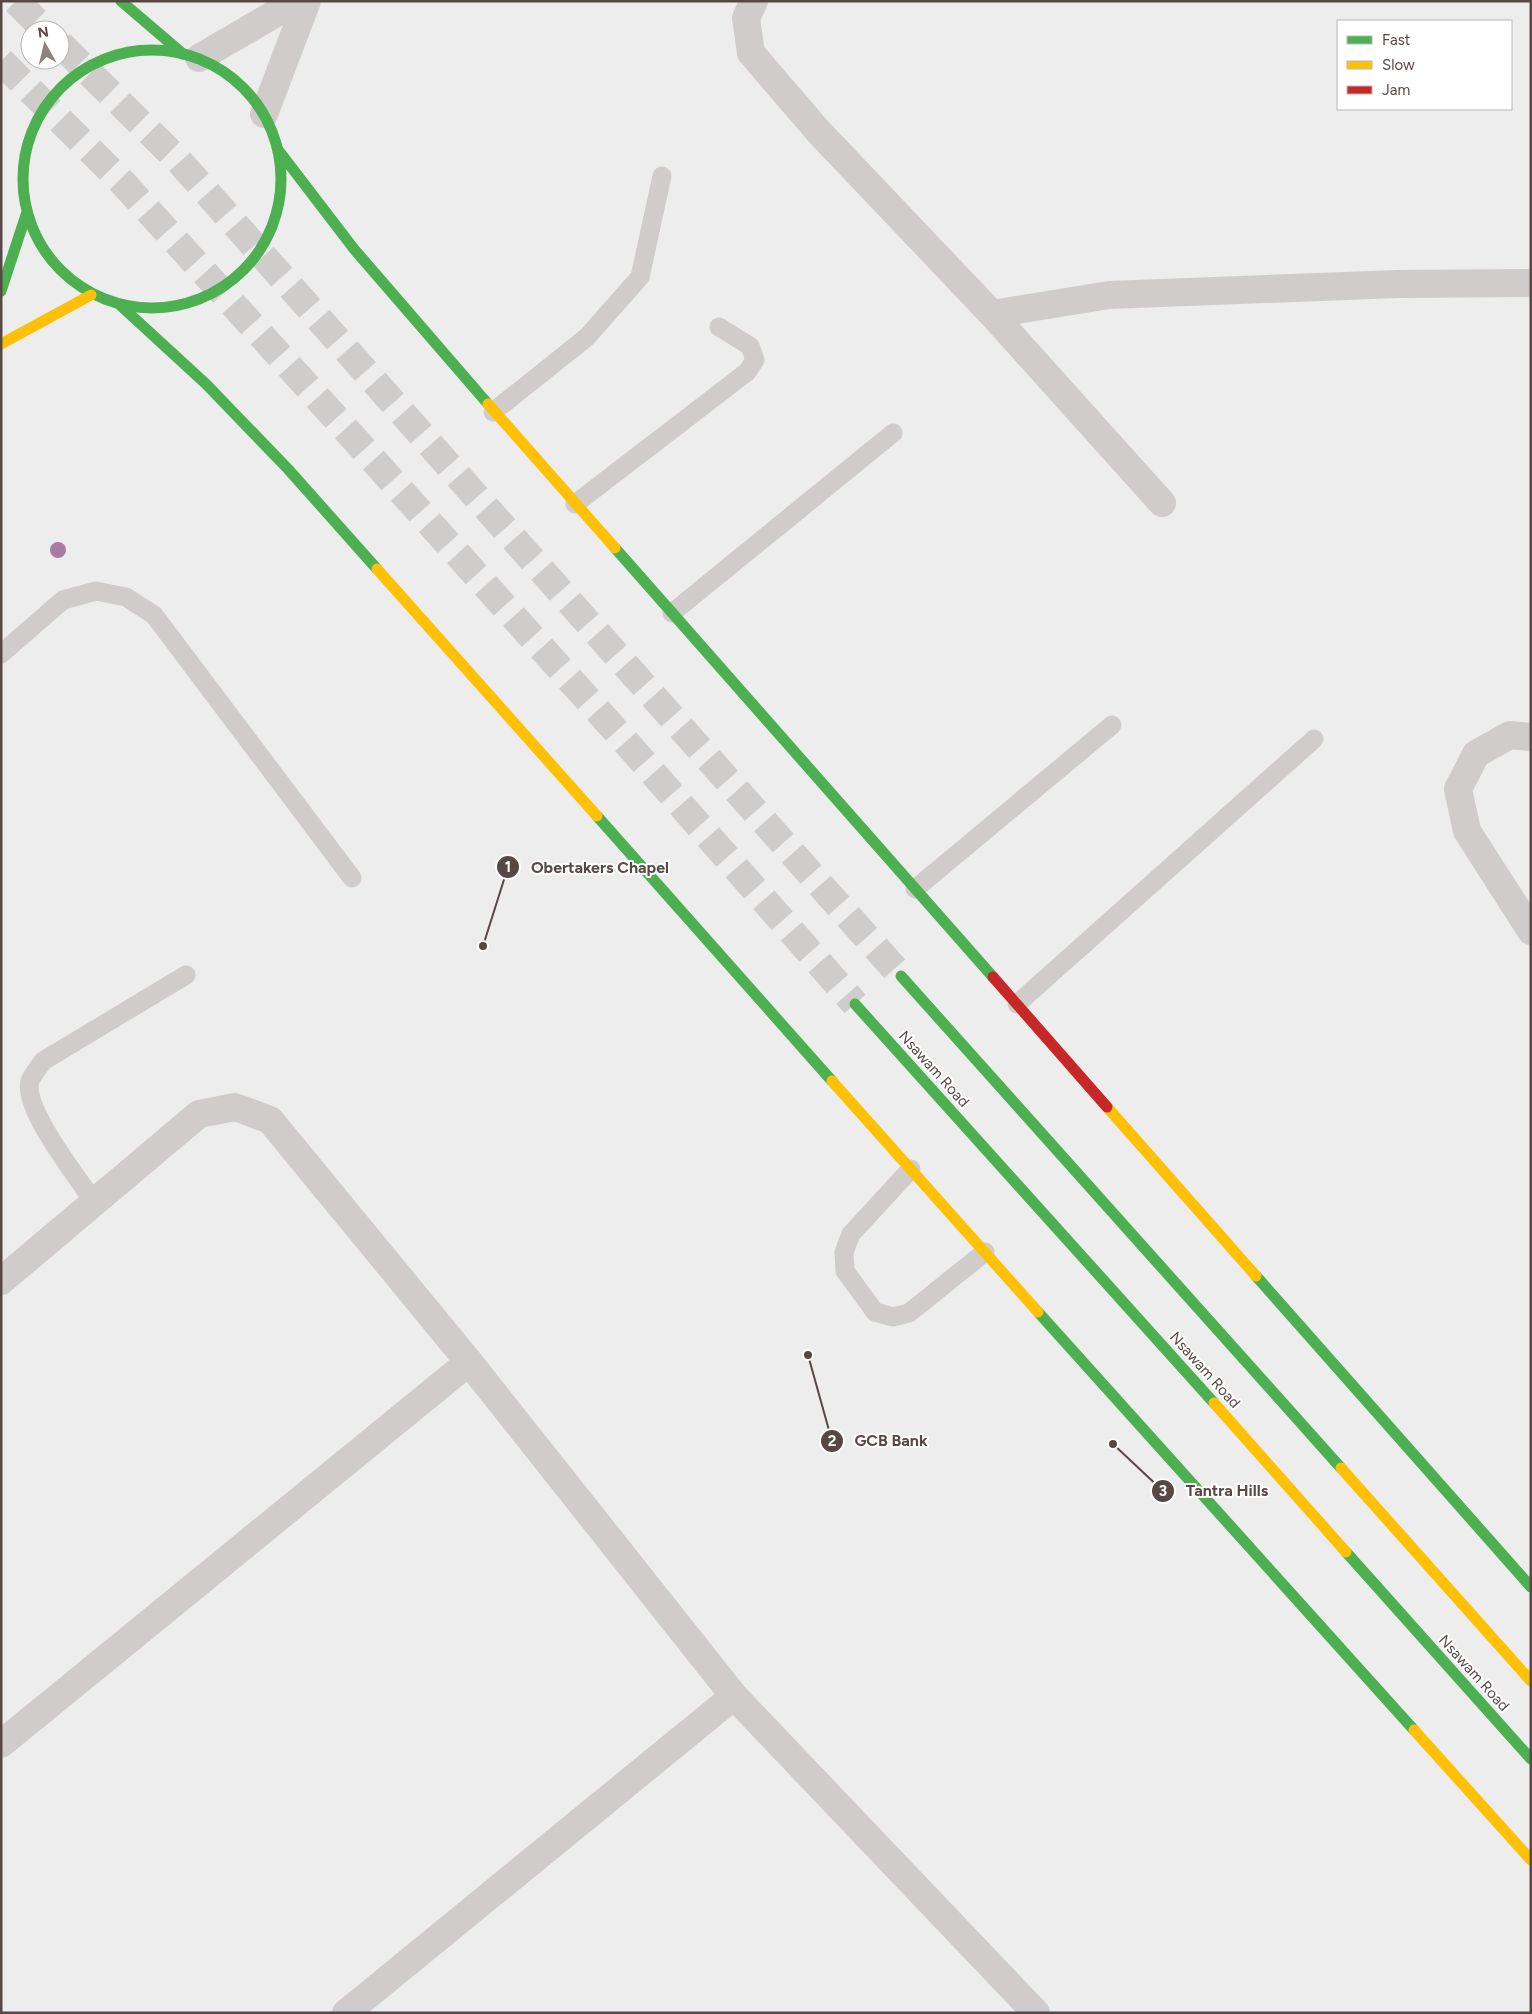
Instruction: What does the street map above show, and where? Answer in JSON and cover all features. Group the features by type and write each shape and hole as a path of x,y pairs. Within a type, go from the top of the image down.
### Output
{"main road":[{"path":"121,1 191,56 225,72 247,91 264,114 279,151 354,249 493,412 1531,1587"},
{"path":"191,56 162,50 111,56 65,81 34,123 21,172 21,190 26,215 40,247 62,274 92,295 120,305 142,309 185,305 225,287 256,257 276,219 282,177 279,151"},
{"path":"8,177 21,190"},
{"path":"1,291 26,215"},
{"path":"1,344 92,295"},
{"path":"120,305 206,384 288,469 985,1252 1531,1860"},
{"path":"901,976 1531,1681"},
{"name":"Nsawam Road","path":"854,1004 1076,1249 1531,1759"}],"street":[{"path":"191,56 307,1"},
{"path":"754,1 746,18 751,53 818,132 992,314 1162,503"},
{"path":"264,114 286,11"},
{"path":"992,314 1109,294 1398,284 1531,283"},
{"path":"1531,737 1510,735 1476,754 1458,789 1467,831 1531,931"},
{"path":"1,1281 199,1114 235,1107 270,1120 469,1362 734,1696 1033,2012"},
{"path":"1,1744 469,1362"},
{"path":"346,2013 734,1696"}],"lane":[{"path":"493,412 587,337 640,277 662,176"},
{"path":"575,504 747,372 755,360 750,346 719,327"},
{"path":"672,613 893,433"},
{"path":"1,654 63,600 96,592 126,597 154,615 352,878"},
{"path":"915,889 1112,725"},
{"path":"1017,1004 1314,738"},
{"path":"94,1202 41,1124 32,1098 30,1081 43,1061 186,975"},
{"path":"911,1169 851,1234 844,1252 845,1271 875,1312 893,1317 909,1313 985,1252"}],"tunnel":[{"path":"16,1 35,20"},
{"path":"70,54 179,161 901,976"},
{"path":"1,61 124,184 298,376 625,741 855,1004"}],"traffic: fast":[{"path":"121,1 183,54"},
{"path":"139,50 165,50 189,55 213,65 234,79 252,97 266,118 276,142 281,166 281,179 279,204 266,240 252,261 234,279 213,293 189,303 165,308 139,308 115,303 91,293 70,279 52,261 38,240 28,216 23,192 23,166 28,142 38,118 52,97 70,79 91,65 115,55 139,50"},
{"path":"279,151 354,249 488,404"},
{"path":"1,291 26,215"},
{"path":"120,305 206,384 288,469 377,569"},
{"path":"615,548 993,977"},
{"path":"597,816 832,1081"},
{"path":"901,976 1341,1468"},
{"path":"855,1004 1214,1403"},
{"path":"1256,1276 1531,1587"},
{"path":"1038,1312 1414,1730"},
{"path":"1346,1552 1531,1759"}],"traffic: slow":[{"path":"1,344 91,295"},
{"path":"488,404 615,548"},
{"path":"377,569 597,816"},
{"path":"832,1081 1038,1312"},
{"path":"1107,1107 1256,1276"},
{"path":"1214,1403 1346,1552"},
{"path":"1341,1468 1531,1681"},
{"path":"1414,1730 1531,1860"}],"traffic: jam":[{"path":"993,977 1107,1107"}],"place":[{"name":"Obertakers Chapel","path":"483,946"},
{"name":"GCB Bank","path":"808,1355"},
{"name":"Tantra Hills","path":"1113,1444"}]}
